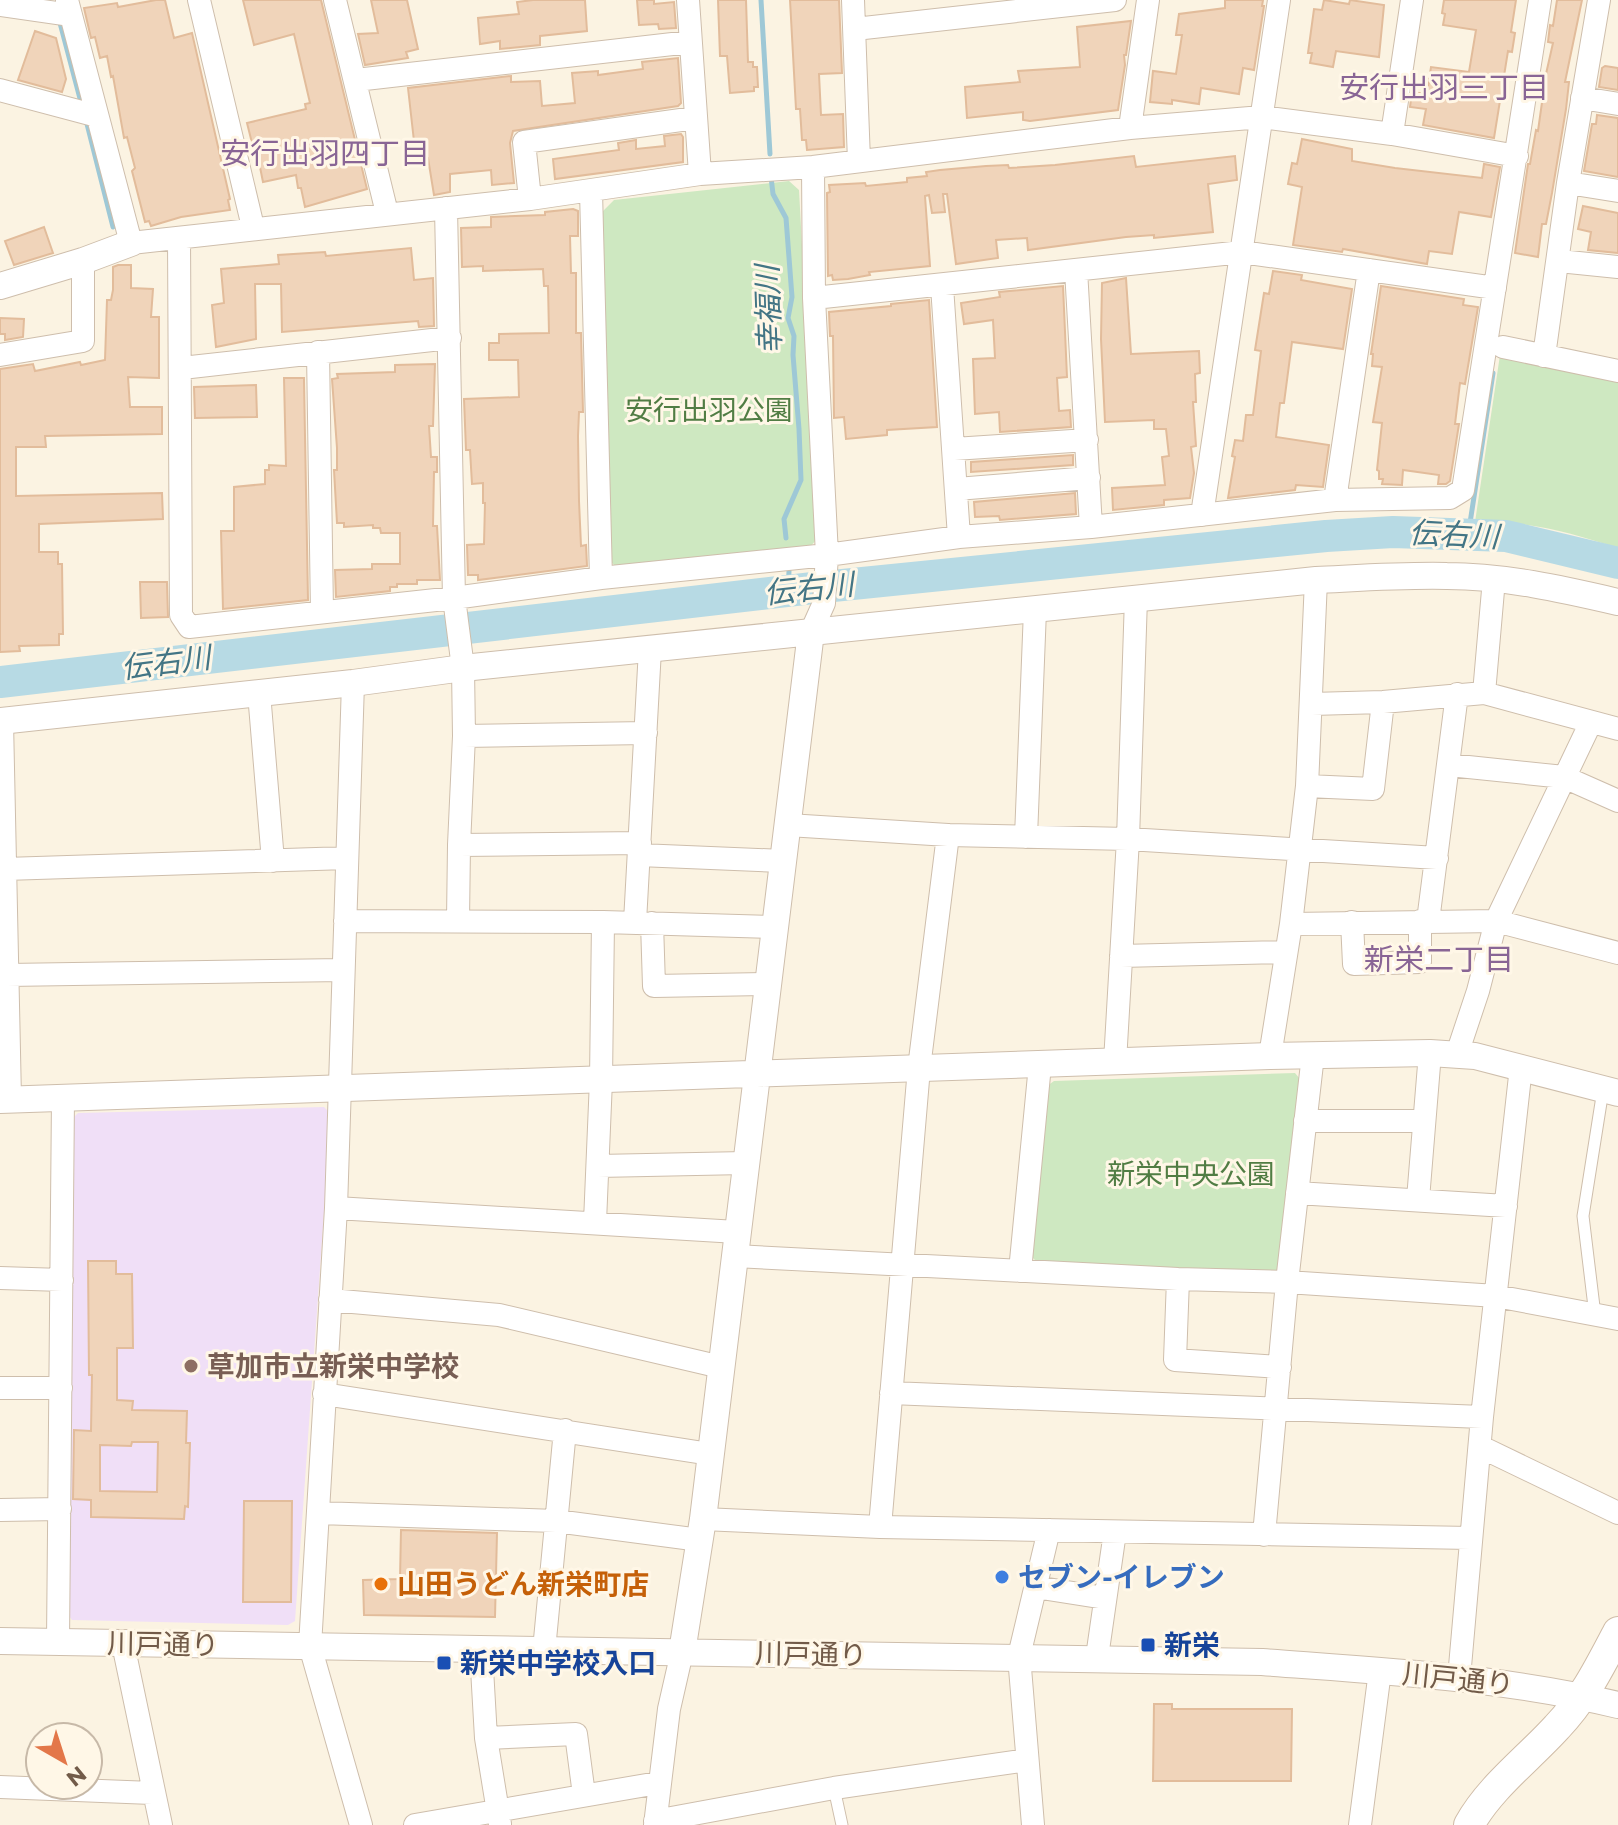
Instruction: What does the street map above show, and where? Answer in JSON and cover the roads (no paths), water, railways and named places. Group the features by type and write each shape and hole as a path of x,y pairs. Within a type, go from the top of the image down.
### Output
{"main road":[{"path":"1469,1825 1491,1794 1559,1726 1583,1696 1618,1632"}],"street":[{"path":"199,0 253,227"},
{"path":"335,0 387,213"},
{"path":"688,0 700,174"},
{"path":"853,0 859,161"},
{"path":"855,29 1115,0"},
{"path":"1130,128 1148,0"},
{"path":"1202,515 1279,0"},
{"path":"1392,134 1412,0"},
{"path":"179,238 181,615 189,627 454,598 601,578 827,556 959,537 1091,527 1335,500 1450,498 1463,490 1540,0"},
{"path":"0,5 69,7 131,243"},
{"path":"1544,356 1582,98 1604,10"},
{"path":"356,80 690,42"},
{"path":"0,90 97,116"},
{"path":"1582,98 1618,104"},
{"path":"1,282 83,261 131,243 253,227 530,199 700,174 813,167 1130,128 1262,117 1392,134 1517,156"},
{"path":"530,199 524,142 695,118"},
{"path":"813,167 814,298 827,556 824,603 811,632 701,1529 682,1652 669,1709 655,1823 834,1788 1027,1760"},
{"path":"1568,183 1618,191"},
{"path":"591,191 601,578"},
{"path":"446,208 454,598 463,667 458,920"},
{"path":"814,298 1242,252 1495,288"},
{"path":"0,355 83,341 83,261"},
{"path":"1559,261 1618,267"},
{"path":"1076,270 1091,527"},
{"path":"1335,500 1369,270"},
{"path":"942,286 959,537"},
{"path":"182,368 450,338"},
{"path":"1503,347 1618,371"},
{"path":"318,352 322,612"},
{"path":"954,449 1087,440"},
{"path":"957,489 1089,478"},
{"path":"1611,1091 1521,1067 1457,1054 1430,1053 5,1099 7,975 1,721 353,683 463,667 1316,580 1447,576 1494,579 1618,602"},
{"path":"1484,693 1494,579"},
{"path":"1270,1056 1291,924 1307,786 1316,580"},
{"path":"1115,1062 1128,839 1136,598"},
{"path":"1026,837 1035,610"},
{"path":"650,649 639,849 643,923 654,986 767,984"},
{"path":"353,683 336,1208 310,1646 361,1825"},
{"path":"259,693 273,861"},
{"path":"1312,704 1383,702 1484,693 1618,729"},
{"path":"1352,922 1354,964 1420,962 1424,921 1437,858 1457,694"},
{"path":"1307,786 1373,789 1383,702"},
{"path":"1457,1054 1478,991 1496,921 1591,722"},
{"path":"464,736 646,733"},
{"path":"1449,765 1564,777 1618,801"},
{"path":"788,825 948,835 1128,839 1437,858"},
{"path":"880,1527 919,1068 948,835"},
{"path":"459,845 639,849 783,861"},
{"path":"5,869 347,858"},
{"path":"345,921 603,922 774,927"},
{"path":"1291,924 1496,921 1618,953"},
{"path":"595,1222 603,922"},
{"path":"1121,956 1286,952"},
{"path":"7,975 343,970"},
{"path":"1418,1199 1430,1053"},
{"path":"1264,1535 1287,1282 1313,1055"},
{"path":"1020,1271 1040,1065"},
{"path":"1459,1678 1482,1417 1521,1067"},
{"path":"58,1642 63,1098"},
{"path":"1305,1121 1424,1121"},
{"path":"598,1166 745,1163"},
{"path":"1297,1193 1506,1206"},
{"path":"336,1208 595,1222 902,1266 1287,1282 1496,1296 1618,1319"},
{"path":"0,1278 62,1280"},
{"path":"1178,1279 1175,1360 1280,1367"},
{"path":"330,1300 499,1315 721,1367"},
{"path":"0,1388 61,1388"},
{"path":"891,1393 1482,1417"},
{"path":"324,1394 710,1454"},
{"path":"544,1650 565,1430"},
{"path":"1481,1447 1618,1513"},
{"path":"0,1510 60,1509"},
{"path":"319,1513 701,1529 880,1527 1470,1538"},
{"path":"1033,1825 1019,1656 1049,1530"},
{"path":"1097,1657 1115,1532"},
{"path":"1035,1587 1105,1598"},
{"name":"川戸通り","path":"0,1641 1262,1662 1459,1678 1583,1696 1618,1705"},
{"path":"123,1644 161,1825"},
{"path":"481,1651 486,1738 499,1818"},
{"path":"1360,1825 1380,1671"},
{"path":"486,1738 576,1734 584,1795"},
{"path":"415,1825 499,1818 584,1795 658,1783"},
{"path":"0,1787 152,1793"}],"lane":[{"path":"1595,1315 1583,1216 1611,1091"},
{"path":"834,1788 842,1825"}],"waterway":[{"name":"幸福川","path":"761,0 770,154"},
{"path":"59,19 82,106"},
{"path":"86,120 113,227"},
{"name":"幸福川","path":"771,177 773,194 786,218 792,297 788,318 794,336 799,429 801,480 784,519 786,538"},
{"path":"1468,536 1493,373"},
{"name":"伝右川","path":"0,682 813,588 1326,536 1393,532 1506,536 1618,563"},
{"name":"幸福川","path":"788,593 789,571"}],"place":[{"name":"草加市立新栄中学校","path":"191,1366"},
{"name":"セブン-イレブン","path":"1002,1577"},
{"name":"山田うどん新栄町店","path":"381,1584"},
{"name":"新栄","path":"1148,1645"},
{"name":"新栄中学校入口","path":"444,1663"}],"district":[{"name":"安行出羽三丁目","path":"1444,88"},
{"name":"安行出羽四丁目","path":"325,154"},
{"name":"新栄二丁目","path":"1439,960"}],"park label":[{"name":"安行出羽公園","path":"709,410"},
{"name":"新栄中央公園","path":"1191,1174"}]}
